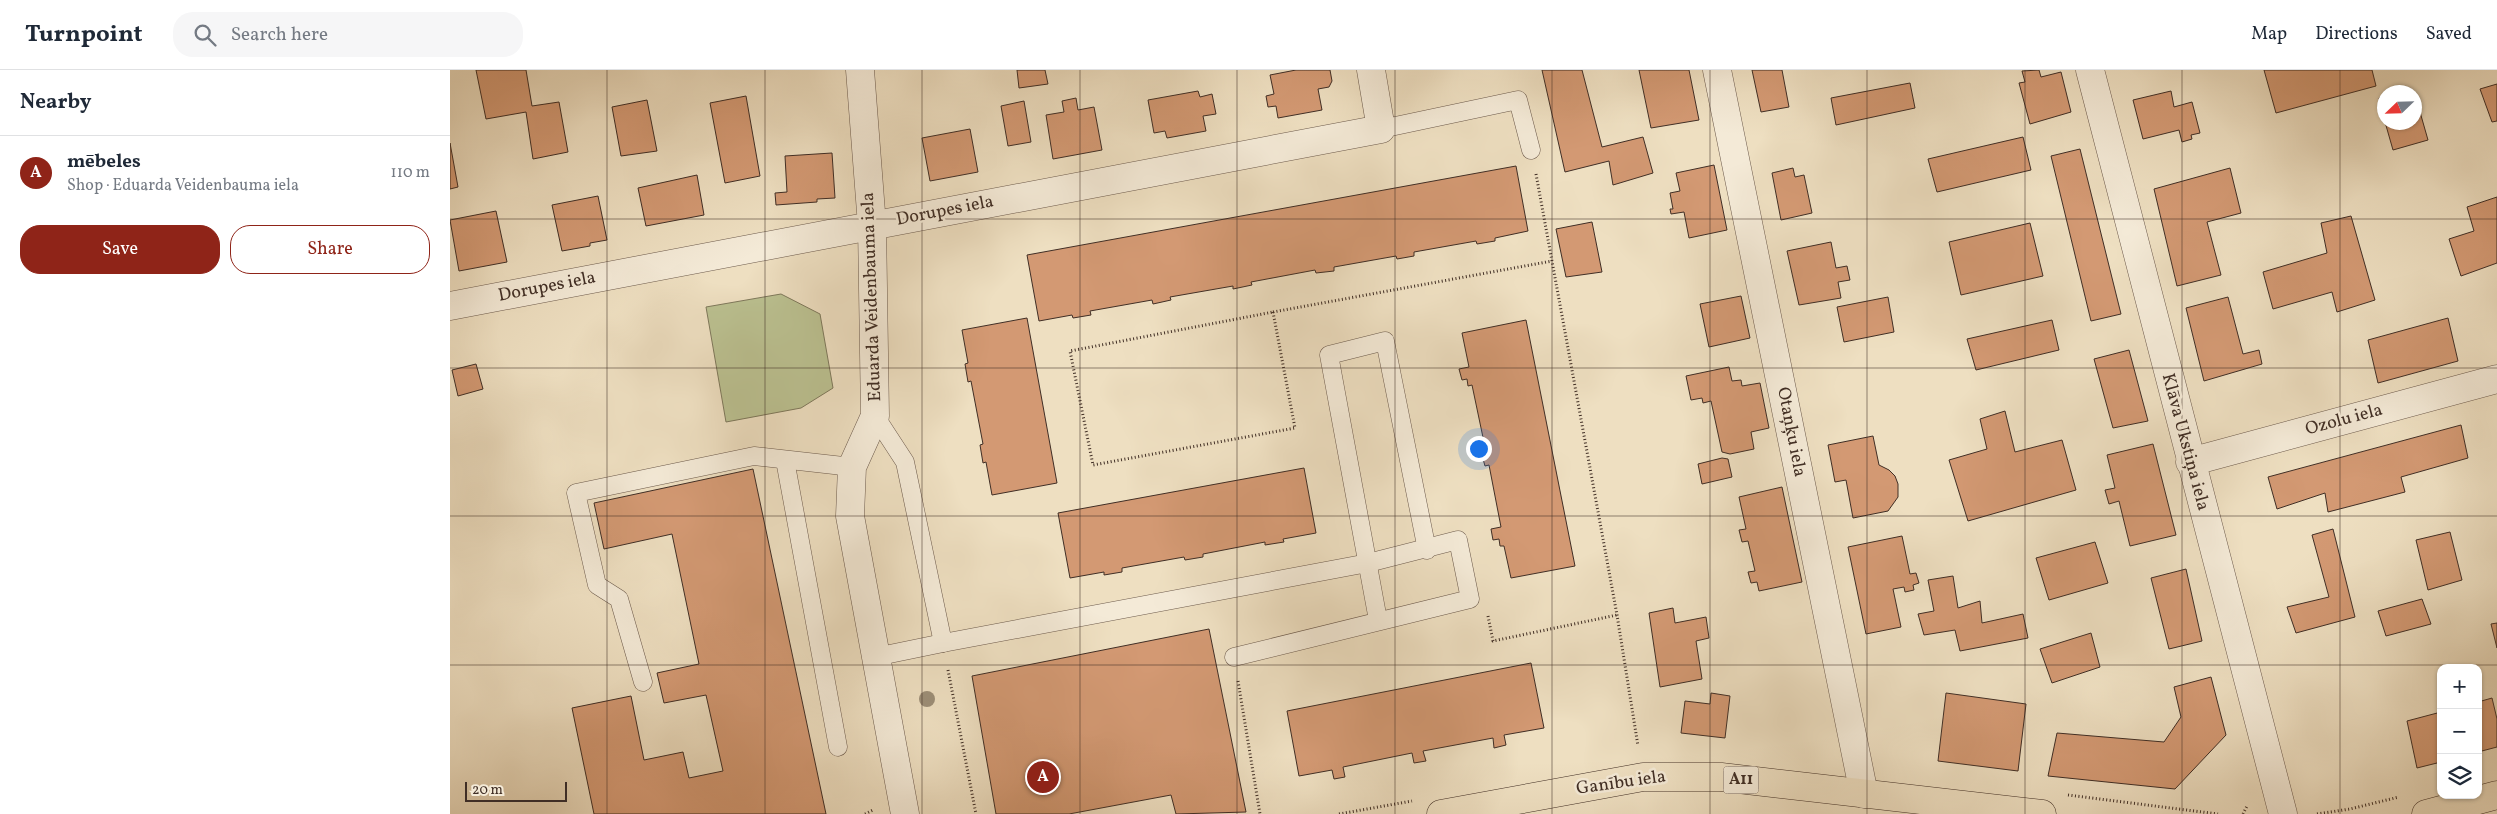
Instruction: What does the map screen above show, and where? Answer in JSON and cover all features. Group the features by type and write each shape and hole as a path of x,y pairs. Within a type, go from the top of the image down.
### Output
{"highway":[{"name":"Ganību iela","path":"1441,814 1643,777 1721,778 2042,814"},
{"path":"2426,814 2497,795"}],"street":[{"name":"Eduarda Veidenbauma iela","path":"860,70 872,225 875,416 852,467 850,516 905,814"},
{"path":"1371,70 1381,129"},
{"name":"Otaņķu iela","path":"1717,70 1864,794"},
{"name":"Klāva Ukstiņa iela","path":"2097,72 2190,462 2283,814"},
{"name":"Dorupes iela","path":"450,306 1381,129"},
{"name":"Ozolu iela","path":"2190,462 2497,379"}],"lane":[{"path":"1381,129 1518,100 1532,150"},
{"path":"1378,620 1329,355 1385,341 1427,550"},
{"path":"875,416 905,462 943,643"},
{"path":"643,682 619,600 597,585 576,493 754,456 852,467"},
{"path":"785,460 838,747"},
{"path":"875,657 1368,563 1427,550 1458,540 1470,599 1378,620 1234,657"}],"path":[{"path":"1532,150 1617,615 1643,777"},
{"path":"1272,312 1296,428 1092,465 1070,351 1272,312 1552,261"},
{"path":"1470,599 1485,596 1493,641 1617,615"},
{"path":"943,643 976,814"},
{"path":"1234,657 1260,814"},
{"path":"2318,814 2350,809 2404,796"},
{"path":"2243,814 2249,803"}],"green space":[{"path":"781,294 820,314 833,388 801,408 726,422 706,307"}],"building":[{"path":"476,70 526,70 532,106 559,102 568,152 533,159 526,112 486,119"},
{"path":"1017,70 1045,70 1048,84 1019,88"},
{"path":"1296,70 1330,70 1332,81 1329,87 1318,89 1322,110 1278,118 1276,106 1268,107 1266,96 1274,94 1270,75"},
{"path":"1542,70 1582,70 1602,147 1643,137 1653,173 1613,185 1609,161 1565,172"},
{"path":"1639,70 1689,70 1699,120 1651,128"},
{"path":"1752,70 1782,70 1789,107 1761,112"},
{"path":"2039,70 2041,77 2061,72 2071,112 2030,124 2019,83 2025,82 2022,71"},
{"path":"2264,70 2372,70 2376,86 2276,113"},
{"path":"1910,83 1915,108 1836,125 1831,98"},
{"path":"2497,84 2497,121 2492,122 2480,89"},
{"path":"1198,91 1200,97 1212,94 1216,114 1203,116 1206,131 1167,138 1165,131 1154,133 1148,100"},
{"path":"2171,91 2174,107 2192,102 2200,133 2191,135 2192,139 2182,142 2179,130 2143,139 2133,100"},
{"path":"746,96 760,176 725,183 710,103"},
{"path":"1076,98 1078,110 1094,107 1102,150 1053,159 1046,115 1064,112 1062,101"},
{"path":"647,100 657,151 621,156 612,107"},
{"path":"1024,101 1031,142 1008,146 1001,106"},
{"path":"2422,119 2428,140 2393,150 2387,130 2422,130"},
{"path":"970,129 978,172 930,181 922,138"},
{"path":"2023,137 2031,170 1937,192 1928,159"},
{"path":"450,143 458,187 450,189"},
{"path":"2080,149 2121,314 2091,321 2051,156"},
{"path":"832,153 835,198 817,199 817,202 776,205 775,193 787,192 785,156"},
{"path":"1714,165 1727,230 1689,238 1684,212 1671,214 1670,209 1673,209 1670,193 1680,191 1676,173"},
{"path":"1516,166 1528,231 1495,238 1495,241 1477,244 1476,241 1414,252 1414,256 1397,259 1396,256 1334,267 1334,271 1316,273 1315,270 1251,282 1252,285 1233,289 1233,286 1170,297 1171,300 1153,304 1152,300 1090,311 1091,315 1073,318 1072,315 1039,321 1027,255"},
{"path":"1793,168 1795,177 1804,175 1812,213 1781,220 1772,173"},
{"path":"2230,168 2241,213 2207,222 2221,275 2177,286 2154,189"},
{"path":"697,175 704,215 646,226 638,188"},
{"path":"598,196 607,240 590,243 590,246 562,251 552,205"},
{"path":"2497,197 2497,263 2461,276 2449,239 2474,231 2467,207"},
{"path":"496,211 507,262 459,271 450,220"},
{"path":"2351,216 2375,300 2337,312 2332,292 2273,309 2263,272 2327,253 2321,223"},
{"path":"1592,222 1602,272 1566,277 1556,229"},
{"path":"2030,223 2043,276 1961,295 1949,242"},
{"path":"1831,242 1836,268 1847,266 1850,280 1838,282 1841,298 1799,305 1787,251"},
{"path":"1741,296 1750,338 1709,347 1700,304"},
{"path":"1888,297 1894,332 1844,342 1837,307"},
{"path":"2228,297 2243,354 2259,350 2262,364 2204,381 2186,308"},
{"path":"1027,318 1057,483 992,495 986,462 983,463 980,445 983,444 971,381 968,382 965,364 968,363 962,330"},
{"path":"2448,318 2458,361 2378,383 2368,340"},
{"path":"1526,320 1575,566 1511,578 1504,546 1500,546 1499,539 1493,540 1491,529 1501,527 1489,465 1485,466 1483,459 1477,460 1475,449 1485,447 1472,385 1468,386 1467,379 1462,380 1459,369 1469,367 1462,333"},
{"path":"2052,320 2059,350 1976,370 1967,339"},
{"path":"2129,350 2148,421 2113,428 2094,359"},
{"path":"476,364 483,389 458,396 452,370"},
{"path":"1729,367 1732,381 1741,380 1742,386 1760,383 1769,428 1751,432 1754,449 1730,454 1722,452 1711,401 1703,403 1702,398 1691,400 1686,376"},
{"path":"2005,411 2015,452 2062,440 2076,490 1968,521 1949,460 1987,449 1980,419"},
{"path":"2461,425 2468,458 2401,477 2405,492 2328,512 2325,493 2277,509 2268,477"},
{"path":"1873,436 1879,465 1889,470 1895,476 1898,484 1898,497 1888,511 1853,518 1846,480 1835,482 1828,445"},
{"path":"2153,444 2176,535 2130,546 2119,501 2109,504 2105,490 2115,488 2107,455"},
{"path":"1722,458 1728,459 1732,477 1702,484 1698,464"},
{"path":"1304,468 1316,533 1283,539 1284,542 1265,545 1265,542 1203,554 1203,557 1185,560 1184,557 1122,568 1122,572 1104,575 1104,572 1070,578 1058,513"},
{"path":"753,469 826,814 594,814 572,708 631,696 644,760 683,752 689,778 723,771 706,695 664,703 657,673 699,664 672,534 604,549 594,503"},
{"path":"1782,487 1802,582 1759,591 1757,582 1751,583 1748,572 1755,571 1748,541 1742,542 1739,530 1746,529 1739,497"},
{"path":"2333,529 2355,617 2296,633 2287,607 2329,597 2312,535"},
{"path":"2450,532 2462,580 2428,590 2416,540"},
{"path":"1902,536 1910,574 1916,573 1919,583 1913,585 1914,590 1905,592 1904,587 1893,589 1901,627 1866,634 1848,547"},
{"path":"2095,542 2108,583 2049,600 2036,558"},
{"path":"2186,569 2202,641 2169,649 2151,578"},
{"path":"1953,576 1958,608 1980,601 1982,623 2023,614 2028,638 1960,651 1955,630 1924,635 1918,614 1934,611 1928,580"},
{"path":"2422,599 2431,624 2386,636 2378,611"},
{"path":"1673,608 1675,623 1706,617 1709,638 1696,641 1702,679 1660,687 1649,613"},
{"path":"2497,623 2497,648 2491,624"},
{"path":"1209,629 1246,812 1176,814 1171,795 1069,814 996,814 972,676"},
{"path":"2091,633 2100,667 2052,683 2040,649"},
{"path":"1531,663 1544,728 1504,735 1506,745 1494,748 1493,738 1423,751 1426,761 1414,763 1412,753 1343,767 1345,777 1334,779 1332,770 1299,776 1287,711"},
{"path":"2211,677 2226,735 2175,789 2048,776 2057,733 2164,742 2181,717 2174,687"},
{"path":"1711,693 1730,696 1725,738 1681,733 1685,701 1710,704"},
{"path":"1946,693 2026,704 2018,771 1938,761"},
{"path":"2492,698 2497,719 2497,747 2482,751 2482,709 2482,701"},
{"path":"2437,713 2437,763 2417,768 2407,721"}],"place":[{"name":"mēbeles","path":"1043,777"}]}
